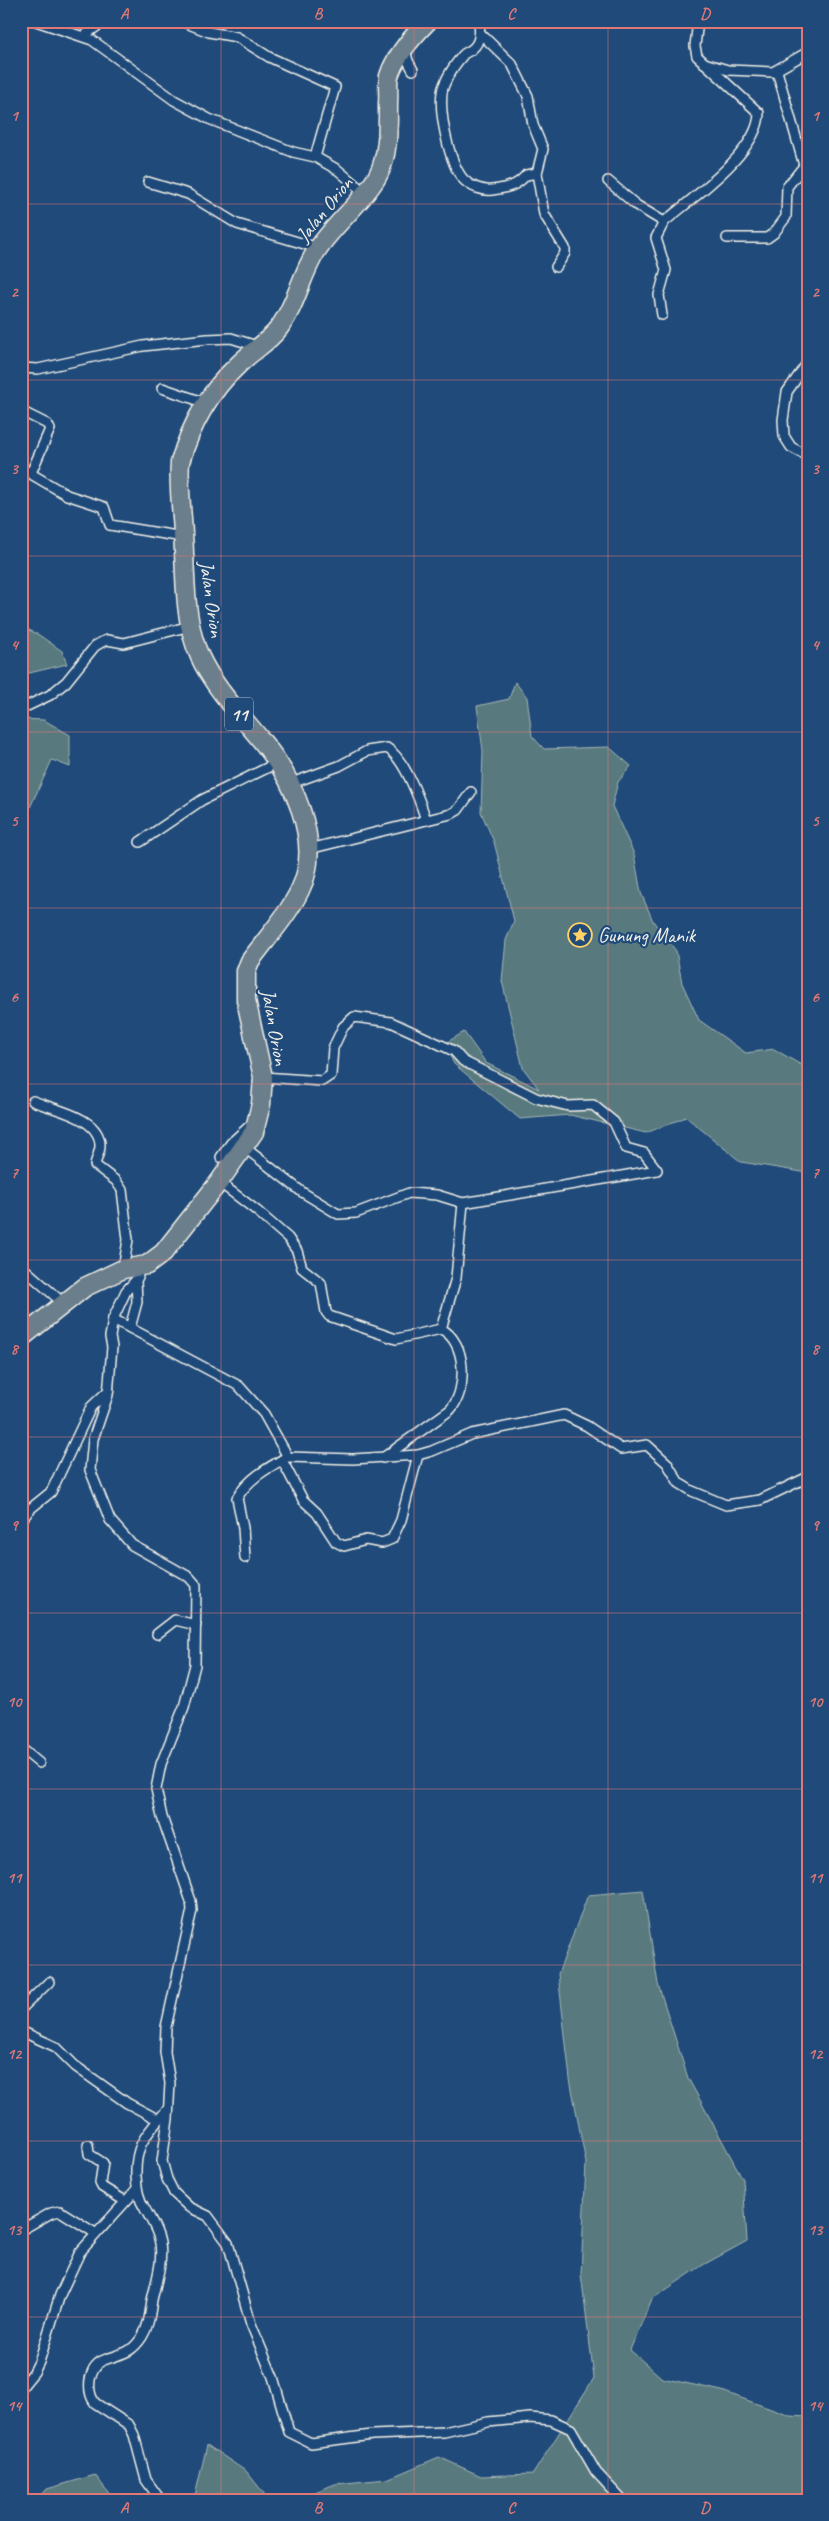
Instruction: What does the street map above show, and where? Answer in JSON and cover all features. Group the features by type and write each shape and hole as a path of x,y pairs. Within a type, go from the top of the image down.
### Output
{"highway":[{"name":"Jalan Orion","path":"21,1338 63,1302 104,1276 129,1275 163,1253 219,1182 254,1132 258,1119 263,1077 246,1000 246,971 250,961 300,890 307,871 309,850 300,812 289,784 262,741 224,697 210,675 193,640 190,626 183,538 180,462 187,438 206,403 238,364 280,328 291,308 308,264 318,248 328,233 365,193 376,178 381,166 388,127 389,78 394,63 428,21"}],"street":[{"path":"36,21 88,38 156,88 209,119 293,152 315,157 338,170 365,193"},
{"path":"88,38 104,21"},
{"path":"181,21 209,32 237,37 270,58 335,86 315,157"},
{"path":"479,21 480,33 477,44 464,53 444,85 441,103 445,137 463,180 474,187 489,190 518,184 526,175 537,173"},
{"path":"662,314 659,295 666,270 656,238 664,222 742,152 759,123 759,114 696,56 694,46 698,21"},
{"path":"480,33 512,64 528,96 533,125 543,149 537,173 544,214 565,248 565,253 556,267"},
{"path":"405,48 408,61 413,70"},
{"path":"701,62 728,70 753,73 777,71 808,52"},
{"path":"777,71 805,163 808,179"},
{"path":"727,238 767,238 774,233 786,217 785,199 787,187 805,163"},
{"path":"608,180 636,205 664,222"},
{"path":"148,182 188,194 237,224 318,248"},
{"path":"21,368 38,369 143,346 207,338 231,338 260,347"},
{"path":"808,362 787,392 783,420 784,436 791,447 804,454 808,452"},
{"path":"162,388 206,403"},
{"path":"21,411 44,422 50,429 31,473"},
{"path":"21,468 67,495 104,507 110,525 183,538"},
{"path":"21,709 50,695 66,682 95,646 102,642 107,640 124,643 190,626"},
{"path":"289,784 339,766 366,752 387,748 405,770 418,796 426,820"},
{"path":"140,842 202,800 277,763"},
{"path":"309,850 451,814 458,810 471,792"},
{"path":"244,1147 302,1192 338,1214 356,1213 409,1193 437,1194 463,1203 656,1170 644,1153 626,1148 614,1122 593,1106 568,1106 536,1098 463,1061 454,1051 391,1022 354,1017 348,1022 333,1048 331,1075 327,1079 322,1081 263,1077"},
{"path":"33,1101 82,1118 91,1124 96,1131 100,1146 95,1165 116,1181 122,1190 128,1240 129,1275 126,1291 113,1319 110,1337 112,1348 107,1405 93,1439 90,1470 110,1520 132,1546 194,1582 197,1597 193,1674 184,1707 161,1764 156,1789 162,1817 192,1901 192,1910 166,2027 165,2052 170,2083 167,2133 162,2154 166,2179 174,2193 189,2207 208,2216 228,2243 251,2324 273,2377 286,2428 293,2436 310,2443 372,2435 444,2432 488,2422 530,2418 551,2420 571,2429 596,2472 622,2500"},
{"path":"221,1157 242,1131 258,1119"},
{"path":"219,1182 258,1211 288,1238 297,1251 302,1268 318,1279 323,1287 326,1312 329,1316 396,1339 441,1329"},
{"path":"441,1329 456,1278 463,1203"},
{"path":"21,1266 63,1302"},
{"path":"129,1275 137,1302 130,1328"},
{"path":"113,1319 239,1386 264,1414 303,1500 317,1514 336,1542 344,1546 366,1540 382,1543 392,1539 401,1520 418,1454"},
{"path":"383,1458 450,1410 457,1402 461,1389 460,1358 455,1340 441,1329"},
{"path":"21,1520 56,1484 91,1407 109,1390"},
{"path":"245,1558 243,1528 237,1498 242,1488 256,1475 285,1459 383,1458 432,1452 472,1434 564,1415 587,1426 621,1449 647,1445 666,1463 679,1483 692,1491 726,1505 760,1500 808,1477"},
{"path":"157,1634 174,1620 196,1625"},
{"path":"21,1748 39,1763"},
{"path":"21,2009 49,1982"},
{"path":"21,2031 56,2048 75,2066 127,2103 159,2120"},
{"path":"159,2498 146,2480 134,2435 129,2424 95,2403 91,2398 89,2383 96,2366 103,2360 118,2357 127,2351 142,2337 148,2326 158,2273 160,2244 158,2232 136,2190 137,2153 148,2132 168,2110"},
{"path":"88,2145 89,2154 103,2163 100,2184 125,2201"},
{"path":"21,2388 34,2372 39,2362 68,2274 80,2252 95,2233 136,2190"},
{"path":"21,2230 52,2213 60,2212 95,2233"}],"green space":[{"path":"21,626 39,635 62,651 67,664 21,675"},
{"path":"515,682 527,697 532,736 544,749 609,747 631,766 618,782 612,806 634,854 641,893 653,921 676,951 682,983 699,1020 746,1053 774,1049 808,1069 808,1173 741,1162 686,1117 646,1133 570,1115 520,1119 454,1064 444,1044 464,1032 486,1063 539,1089 523,1068 502,981 506,940 514,921 494,842 481,812 483,751 477,706 509,699"},
{"path":"21,719 44,720 70,735 70,767 52,760 26,816 21,816"},
{"path":"643,1890 658,1984 688,2078 743,2179 747,2241 703,2265 652,2299 630,2350 662,2378 722,2391 790,2416 808,2417 808,2500 295,2500 335,2484 387,2479 439,2457 481,2476 533,2474 594,2378 581,2274 586,2163 570,2079 558,1974 588,1895"},
{"path":"207,2445 247,2472 269,2500 194,2500"},
{"path":"95,2475 114,2500 37,2500 47,2489"}],"place":[{"name":"Gunung Manik","path":"580,935"}]}
